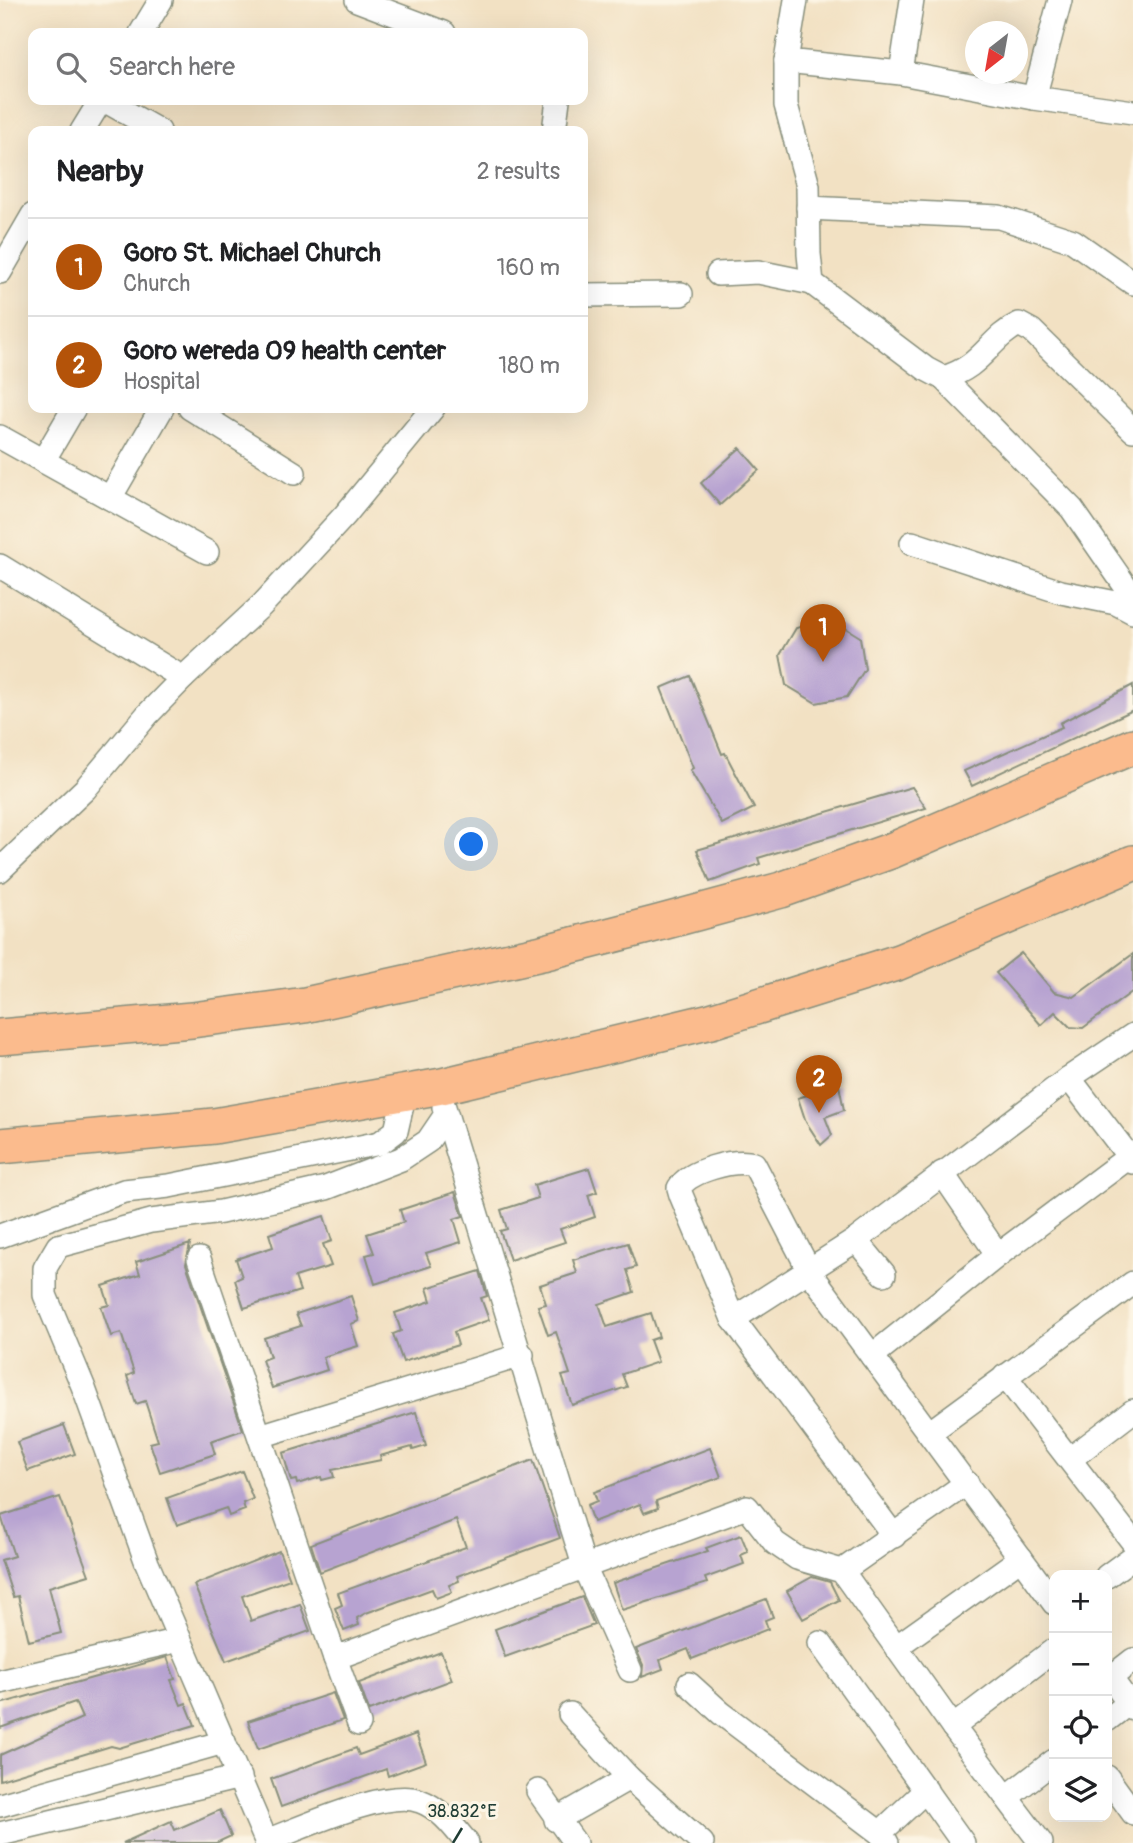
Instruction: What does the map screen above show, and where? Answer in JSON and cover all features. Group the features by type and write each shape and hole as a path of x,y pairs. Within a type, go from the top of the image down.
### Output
{"highway":[{"path":"0,1037 192,1020 305,1005 542,953 781,890 893,850 1133,746"},
{"path":"0,1146 214,1126 405,1093 443,1101 899,962 1133,863"}],"street":[{"path":"144,28 162,0"},
{"path":"357,0 431,28"},
{"path":"796,0 786,61 786,104 808,186 812,283"},
{"path":"901,73 912,0"},
{"path":"1034,98 1060,0"},
{"path":"786,61 901,73 1034,98 1133,112"},
{"path":"85,126 99,105"},
{"path":"111,105 150,126"},
{"path":"555,126 557,105"},
{"path":"808,208 999,217 1073,241 1095,253 1133,283"},
{"path":"0,272 28,224"},
{"path":"718,274 758,272 812,283 926,369 943,377 1072,509 1133,597"},
{"path":"588,295 681,294"},
{"path":"943,377 960,373 985,356 1006,330 1019,324 1032,331 1133,430"},
{"path":"43,461 71,413"},
{"path":"110,498 159,413"},
{"path":"198,413 294,472"},
{"path":"0,870 85,789 183,678 262,604 345,515 424,413"},
{"path":"0,437 207,552"},
{"path":"912,543 1060,592 1116,603 1133,612"},
{"path":"0,566 183,678"},
{"path":"733,1319 856,1240 1069,1078 1133,1035"},
{"path":"872,1356 998,1255 1132,1158 1069,1078"},
{"path":"0,1236 124,1191 169,1186 380,1143 396,1132 405,1093"},
{"path":"443,1101 585,1569 630,1670"},
{"path":"443,1101 428,1141 401,1159 326,1188 221,1212 106,1231 58,1247 45,1268 45,1295 83,1387 179,1640 267,1842 398,1796 421,1801 447,1819 467,1843"},
{"path":"894,1536 733,1319 681,1195 679,1188 689,1176 744,1161 754,1164 810,1272 1049,1596"},
{"path":"942,1173 998,1255"},
{"path":"856,1240 884,1274"},
{"path":"200,1259 359,1724"},
{"path":"929,1433 1133,1283"},
{"path":"260,1436 522,1355"},
{"path":"1005,1376 1133,1542"},
{"path":"1070,1459 1133,1411"},
{"path":"842,1571 967,1483"},
{"path":"335,1658 585,1569 747,1507 775,1543 797,1558 842,1571 953,1727 1041,1843"},
{"path":"1112,1572 1133,1557"},
{"path":"896,1647 1021,1558"},
{"path":"6,1677 179,1640"},
{"path":"820,1643 963,1843"},
{"path":"953,1727 1049,1654"},
{"path":"1112,1673 1133,1660"},
{"path":"1112,1681 1131,1706 1112,1717"},
{"path":"689,1684 721,1713 884,1838 926,1790"},
{"path":"570,1714 629,1778 702,1843"},
{"path":"0,1805 224,1742"},
{"path":"1007,1797 1049,1764"},
{"path":"0,1834 240,1777"},
{"path":"556,1821 629,1778"},
{"path":"1112,1784 1133,1813"},
{"path":"538,1791 556,1821 575,1843"}],"building":[{"path":"740,448 759,470 720,505 701,483"},
{"path":"831,619 860,637 865,669 847,697 816,703 786,685 780,655 796,628"},
{"path":"690,676 722,754 725,753 754,808 722,824 690,770 693,768 661,688"},
{"path":"1133,685 1133,710 972,786 964,771 1062,727 1060,723"},
{"path":"912,787 926,808 758,858 760,864 710,882 697,850"},
{"path":"1021,953 1054,992 1074,997 1133,954 1133,991 1083,1028 1070,1027 1055,1012 1041,1025 996,973"},
{"path":"839,1085 844,1110 825,1117 832,1135 821,1145 806,1122 798,1098"},
{"path":"589,1168 597,1192 588,1195 595,1217 560,1229 565,1242 510,1260 500,1231 507,1229 501,1210 538,1198 534,1185"},
{"path":"455,1192 463,1216 454,1219 461,1242 426,1253 431,1266 375,1284 366,1255 374,1253 367,1234 404,1222 400,1210"},
{"path":"324,1216 332,1241 323,1244 331,1266 295,1277 300,1291 244,1308 235,1280 242,1277 236,1259 273,1247 269,1234"},
{"path":"628,1243 636,1267 627,1270 634,1292 599,1304 607,1327 651,1313 659,1337 650,1340 658,1362 622,1374 627,1387 572,1405 562,1376 570,1374 556,1332 548,1335 538,1306 546,1304 540,1285 577,1273 573,1260"},
{"path":"190,1244 186,1264 243,1430 211,1441 215,1454 160,1472 150,1443 158,1441 145,1401 136,1404 127,1376 134,1373 121,1333 111,1336 101,1307 109,1305 103,1286 140,1274 136,1262"},
{"path":"480,1271 487,1296 481,1298 489,1320 454,1332 458,1345 403,1362 393,1334 401,1331 395,1313 431,1301 427,1288"},
{"path":"351,1296 359,1321 351,1324 358,1346 323,1357 327,1370 272,1388 262,1360 270,1357 264,1338 301,1326 296,1314"},
{"path":"416,1412 426,1446 413,1450 412,1447 380,1456 381,1460 332,1470 334,1477 322,1480 321,1477 297,1484 296,1480 291,1481 283,1453"},
{"path":"64,1425 75,1454 28,1471 17,1442"},
{"path":"710,1448 721,1477 656,1501 658,1508 644,1513 640,1504 593,1522 587,1505 597,1501 594,1492"},
{"path":"533,1460 560,1538 457,1576 459,1581 449,1585 452,1592 436,1598 432,1589 366,1613 357,1618 359,1625 344,1631 335,1608 342,1605 338,1593 466,1547 456,1520 320,1572 311,1544"},
{"path":"242,1471 253,1499 243,1503 245,1510 229,1516 226,1508 177,1525 167,1498"},
{"path":"60,1497 89,1575 49,1587 61,1633 29,1641 18,1596 13,1597 1,1560 14,1556 1,1516"},
{"path":"741,1535 748,1552 741,1555 744,1564 705,1578 707,1583 622,1610 613,1583 708,1551 706,1548"},
{"path":"279,1551 290,1579 242,1596 251,1621 300,1604 310,1631 226,1661 194,1585"},
{"path":"812,1577 830,1582 839,1600 803,1619 787,1591"},
{"path":"582,1597 594,1625 505,1657 495,1629"},
{"path":"766,1599 773,1617 765,1620 768,1629 692,1659 688,1649 660,1660 663,1669 642,1677 643,1665 636,1649"},
{"path":"441,1652 452,1680 369,1711 359,1683"},
{"path":"167,1657 175,1679 171,1680 181,1705 186,1703 195,1725 119,1748 111,1746 0,1780 0,1755 82,1718 75,1702 0,1728 0,1704"},
{"path":"333,1693 343,1720 258,1749 248,1721"},
{"path":"416,1734 426,1762 388,1776 386,1769 281,1807 271,1779 356,1748 359,1755"},
{"path":"220,1810 231,1836 216,1843 123,1843 171,1821 175,1830"}],"place":[{"name":"Goro St. Michael Church","path":"823,662"},
{"name":"Goro wereda 09 health center","path":"819,1113"}]}
